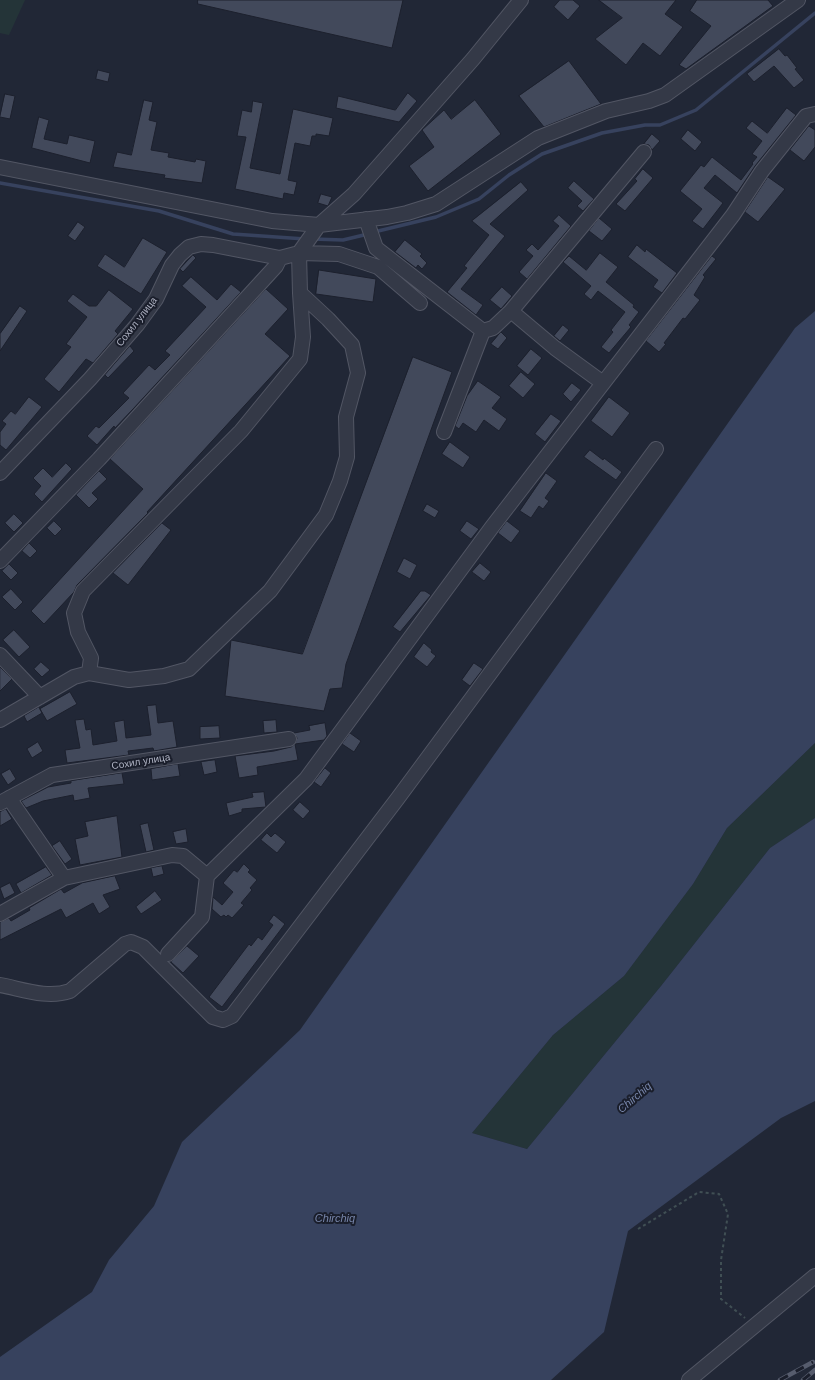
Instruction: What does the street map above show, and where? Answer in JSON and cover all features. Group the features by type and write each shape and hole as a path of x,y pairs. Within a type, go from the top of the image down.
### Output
{"street":[{"path":"89,673 91,658 78,632 74,613 83,591 240,432 300,359 303,337 299,253 319,225 354,194 473,59 521,0"},
{"path":"0,167 272,221 319,225 407,213 436,204 538,138 606,111 649,101 666,95 798,0"},
{"path":"168,954 202,917 207,876 306,778 492,526 603,383 645,326 733,215 762,171 802,121 809,115 815,114"},
{"path":"483,331 493,328 511,311 644,152"},
{"path":"366,219 376,248 483,331"},
{"name":"Сохил улица","path":"0,473 90,378 137,325 156,299 172,265 180,254 189,246 201,244 213,245 280,258 299,253 340,254 378,267 420,303"},
{"path":"0,561 99,459 276,266 280,258"},
{"path":"0,720 74,677 89,673 129,680 164,676 189,668 270,591 326,515 340,481 347,457 346,417 358,373 352,345 300,292"},
{"path":"511,311 554,348 603,383"},
{"path":"444,432 483,331"},
{"path":"0,984 51,995 61,994 70,991 125,944 131,942 143,946 214,1017 223,1020 232,1016 398,798 656,449"},
{"path":"0,655 40,697"},
{"name":"Сохил улица","path":"4,800 52,775 289,739"},
{"path":"4,800 64,878"},
{"path":"0,914 64,878 177,855 183,856 207,876"},
{"path":"689,1380 815,1276"}],"path":[{"path":"638,1229 699,1192 719,1194 728,1214 721,1260 721,1299 754,1325"}],"shaded area":[{"path":"0,0 25,0 9,35 0,33"},
{"path":"815,743 815,818 770,848 661,986 527,1149 472,1133 553,1035 624,976 693,884 727,828"}],"water":[{"name":"Chirchiq","path":"815,311 815,743 727,828 693,884 624,976 553,1035 472,1133 527,1149 661,986 770,848 815,818 815,1101 781,1118 628,1231 604,1332 551,1380 0,1380 0,1357 92,1292 109,1260 154,1206 182,1142 300,1030 795,328"}],"building":[{"path":"198,0 403,0 392,48 198,4"},
{"path":"560,0 573,0 580,6 568,20 554,7"},
{"path":"599,0 676,0 665,14 683,27 660,56 643,43 626,65 595,39 622,18"},
{"path":"697,0 768,0 773,6 686,69 679,65 711,26 690,11"},
{"path":"779,49 785,56 787,55 797,68 795,69 804,80 794,88 774,66 754,82 747,74"},
{"path":"569,61 601,104 544,127 519,96"},
{"path":"98,70 110,73 108,82 96,79"},
{"path":"408,93 417,101 399,122 336,108 338,96 395,110"},
{"path":"5,94 15,96 10,119 0,117"},
{"path":"144,100 153,102 149,120 157,122 151,150 169,153 168,157 195,162 196,159 206,161 202,183 164,178 165,175 113,167 117,152 131,155"},
{"path":"475,100 501,134 428,191 409,166 434,147 422,130 444,110 451,119"},
{"path":"253,101 263,103 250,168 280,174 293,109 333,118 329,136 316,134 316,136 312,136 310,146 295,143 288,180 297,182 294,195 284,193 283,199 235,189 246,137 237,136 242,110 251,112"},
{"path":"787,108 796,115 755,166 737,193 715,175 704,188 723,203 703,229 692,221 702,209 680,191 701,165 704,167 712,157 741,180 757,157 752,154 762,141 746,128 752,121 767,133"},
{"path":"39,117 49,120 44,139 67,144 69,135 95,141 90,163 32,148"},
{"path":"809,126 815,130 815,147 804,161 790,150"},
{"path":"688,130 702,142 695,151 681,139"},
{"path":"652,134 660,141 652,150 649,145 644,144"},
{"path":"643,169 653,178 625,211 616,204 637,181 635,179"},
{"path":"768,177 785,189 758,222 745,212"},
{"path":"574,181 594,199 583,211 577,206 582,201 568,188"},
{"path":"521,182 528,190 490,224 505,236 461,289 483,305 476,315 447,292 467,268 464,266 489,235 472,221"},
{"path":"321,194 332,197 328,206 318,203"},
{"path":"559,215 571,226 527,279 519,272 533,256 526,250 532,244 538,250 559,226 553,221"},
{"path":"599,218 612,229 602,241 589,231"},
{"path":"78,222 85,227 75,241 68,236"},
{"path":"143,238 167,252 141,294 97,266 105,254 124,267"},
{"path":"405,240 422,254 420,256 427,263 422,269 418,265 416,268 395,252"},
{"path":"637,245 645,252 646,249 677,273 662,293 653,287 658,280 628,257"},
{"path":"600,253 618,267 606,282 634,305 633,307 639,312 629,325 631,327 609,353 601,347 613,332 611,330 625,312 598,291 591,300 584,294 591,286 563,262 569,256 586,270"},
{"path":"193,255 196,258 183,272 180,269"},
{"path":"712,256 716,259 703,275 705,277 694,295 700,300 685,319 683,318 659,352 646,341"},
{"path":"319,270 376,279 373,302 316,294"},
{"path":"191,277 217,300 231,284 241,292 133,409 115,428 114,426 97,445 87,436 96,426 99,428 129,398 123,393 149,365 155,370 170,355 165,351 206,307 182,286"},
{"path":"502,287 512,296 501,309 490,300"},
{"path":"266,289 288,309 265,334 290,356 147,512 148,513 77,585 74,592 44,624 31,611 143,489 110,459"},
{"path":"109,290 133,309 115,331 118,334 93,363 86,359 59,392 44,379 71,347 66,344 87,317 67,301 73,294 89,306 96,306"},
{"path":"20,306 27,311 0,351 0,334"},
{"path":"563,325 569,330 560,341 554,336"},
{"path":"501,332 507,338 498,349 491,344"},
{"path":"130,346 134,351 108,378 105,375"},
{"path":"531,349 542,358 528,375 517,366"},
{"path":"413,357 452,372 346,664 342,688 330,689 324,711 225,696 231,640 302,654"},
{"path":"521,372 535,384 523,398 509,386"},
{"path":"478,381 501,397 492,408 507,419 499,431 484,420 476,432 463,423 459,429 455,426 467,396"},
{"path":"572,383 581,390 571,402 563,394"},
{"path":"29,397 42,407 6,450 0,445 0,432 6,424 2,421 11,411 15,414"},
{"path":"609,397 630,413 612,437 591,421"},
{"path":"551,414 561,421 545,442 535,434"},
{"path":"450,442 470,457 463,468 442,454"},
{"path":"590,450 603,460 604,458 622,472 616,480 584,457"},
{"path":"66,463 72,469 42,502 34,494 41,486 33,478 43,468 52,477"},
{"path":"99,471 107,479 92,493 98,499 89,508 76,495"},
{"path":"546,473 557,481 545,498 549,501 543,509 539,506 531,518 520,511"},
{"path":"427,504 439,511 435,518 423,511"},
{"path":"14,514 23,523 14,532 5,523"},
{"path":"54,521 62,529 55,536 47,528"},
{"path":"467,521 479,529 471,539 460,531"},
{"path":"507,521 520,531 511,543 498,533"},
{"path":"162,523 171,530 128,585 113,573"},
{"path":"29,543 37,551 30,558 22,551"},
{"path":"404,558 417,565 410,579 397,572"},
{"path":"480,563 491,572 484,581 472,572"},
{"path":"9,564 18,573 11,580 2,571"},
{"path":"11,589 23,602 15,610 2,597"},
{"path":"421,591 425,591 431,595 400,632 393,627"},
{"path":"14,630 30,647 19,657 3,640"},
{"path":"424,643 436,656 427,667 414,657"},
{"path":"41,662 50,670 42,677 34,669"},
{"path":"474,663 483,669 470,686 462,680"},
{"path":"0,667 12,679 0,691"},
{"path":"70,692 77,704 47,721 40,709"},
{"path":"156,705 158,723 173,721 177,747 154,751 153,748 128,751 129,755 67,763 65,750 80,748 75,720 84,719 86,730 91,729 93,745 117,741 114,722 124,720 126,738 151,735 147,706"},
{"path":"39,707 42,713 27,722 24,716"},
{"path":"276,720 277,732 264,733 263,721"},
{"path":"325,723 327,736 324,740 295,744 297,738 294,733 310,730 309,726"},
{"path":"219,726 220,738 200,739 200,727"},
{"path":"350,733 361,741 354,752 342,744"},
{"path":"38,742 43,751 32,758 27,749"},
{"path":"295,744 298,760 257,767 258,775 239,778 235,756 274,751 291,747"},
{"path":"215,760 217,772 204,775 201,762"},
{"path":"178,764 180,776 152,780 151,769"},
{"path":"325,768 331,773 321,787 314,782"},
{"path":"10,769 16,779 8,785 1,774"},
{"path":"122,773 124,784 88,788 90,798 74,801 73,795 43,801 26,808 21,801 48,787 71,783 71,781"},
{"path":"264,792 266,807 242,809 242,812 229,816 226,803 253,797 252,793"},
{"path":"300,802 310,811 303,819 293,810"},
{"path":"6,809 12,819 0,826 0,812"},
{"path":"117,816 122,857 80,865 75,839 88,836 85,822"},
{"path":"148,823 154,850 146,852 140,825"},
{"path":"186,829 188,842 176,844 173,832"},
{"path":"267,833 271,837 275,833 286,842 277,853 261,840"},
{"path":"60,841 72,859 65,864 52,846"},
{"path":"244,864 250,870 248,872 257,880 250,888 252,890 241,903 244,905 232,918 228,915 226,917 224,915 221,917 212,909 213,897 222,905 233,892 223,883 234,870 237,872"},
{"path":"162,866 164,874 153,877 151,868"},
{"path":"46,867 52,875 21,893 16,884"},
{"path":"115,876 120,889 103,895 110,907 99,914 93,903 66,918 61,909 0,940 0,922 9,918 11,921 30,910 29,908 61,889 64,893 82,883"},
{"path":"10,883 15,893 4,899 0,888"},
{"path":"155,891 162,900 141,914 136,907"},
{"path":"274,915 285,924 222,1007 209,997 249,944 251,946 258,937 262,940 273,925 269,922"},
{"path":"187,946 199,956 183,973 171,962"}],"waterway":[{"path":"374,232 436,217 479,199 509,175 542,154 602,133 645,125 660,125 696,110 815,13"},
{"path":"0,183 159,211 233,234 305,239"},
{"path":"313,239 343,240 368,234"}],"railway":[{"path":"780,1380 813,1362"},
{"path":"803,1380 815,1370"}]}
